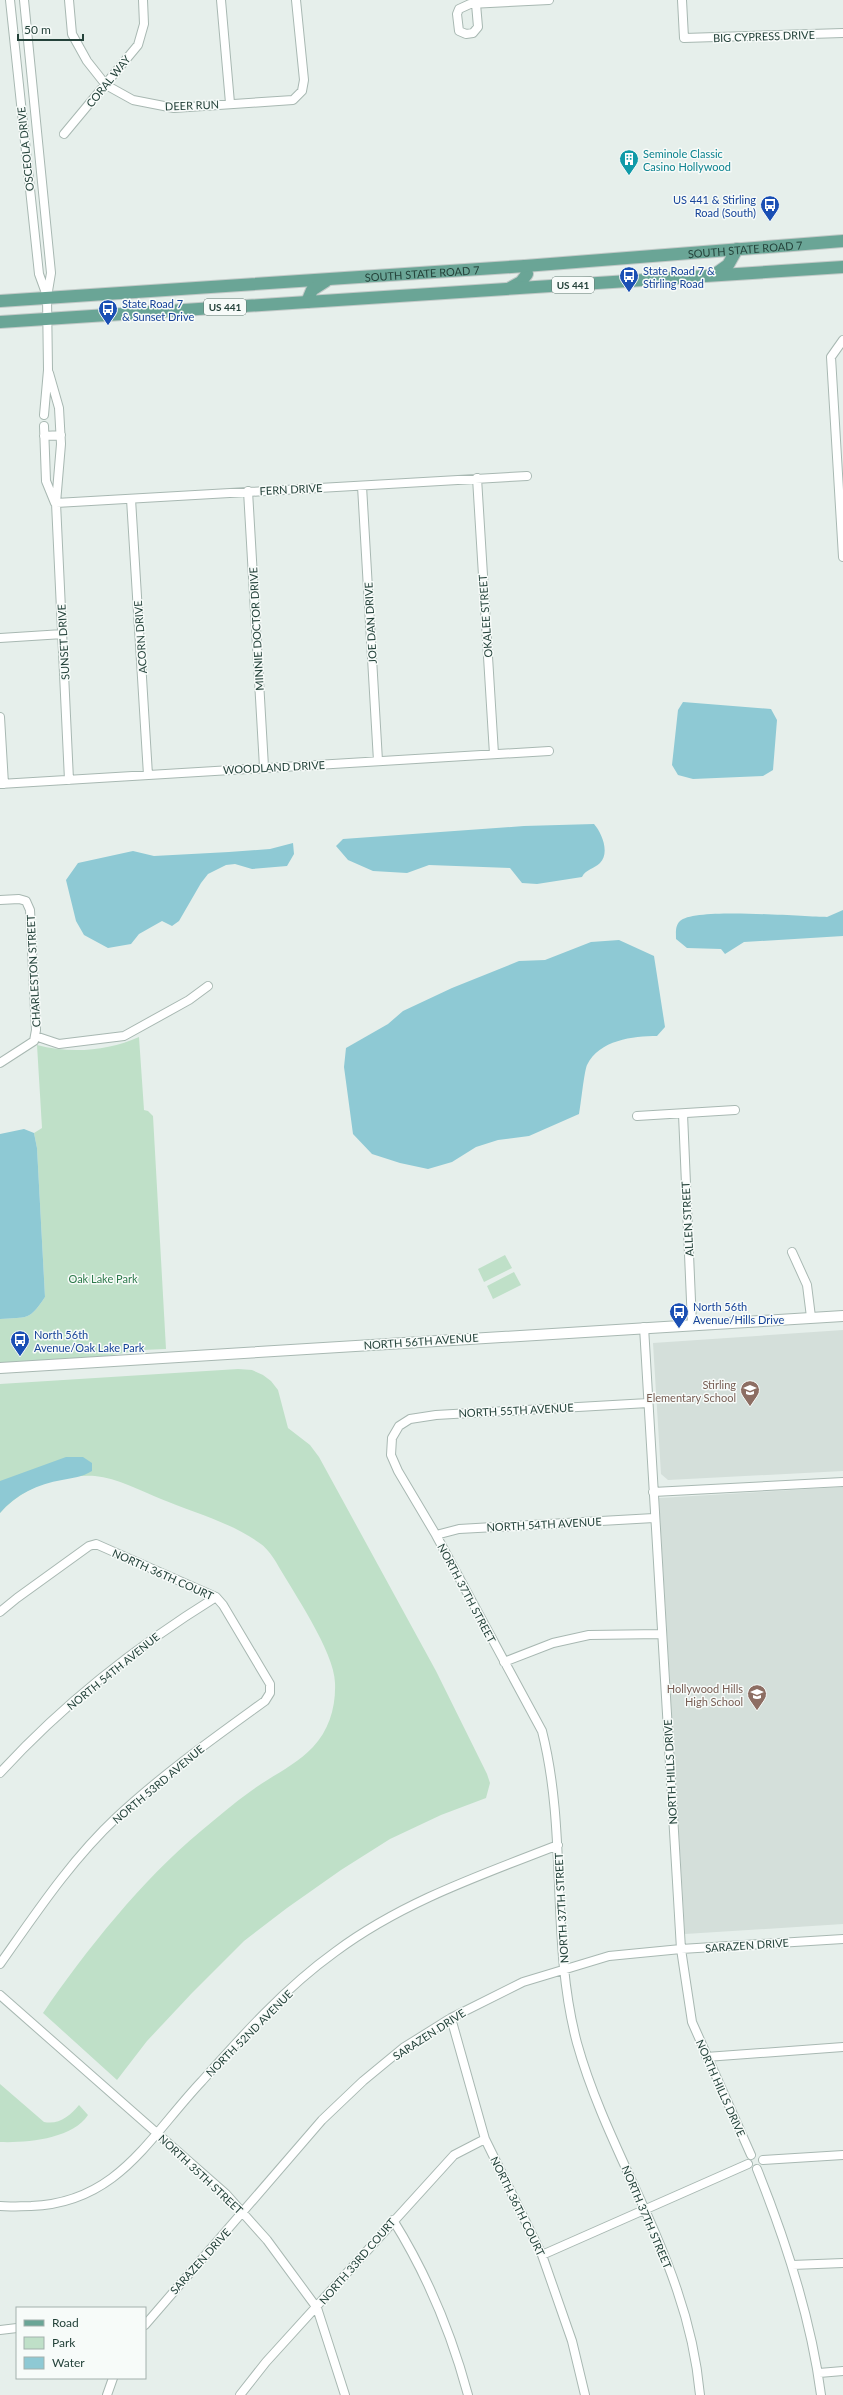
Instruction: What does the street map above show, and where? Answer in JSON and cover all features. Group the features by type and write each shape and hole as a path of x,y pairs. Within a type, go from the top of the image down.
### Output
{"main road":[{"name":"SOUTH STATE ROAD 7","path":"0,301 525,266 843,241"},
{"path":"713,276 728,266 737,249"},
{"path":"509,289 521,282 527,274 525,266"},
{"name":"SOUTH STATE ROAD 7","path":"0,322 843,267"},
{"path":"307,302 312,290 329,279"}],"street":[{"name":"OSCEOLA DRIVE","path":"10,0 39,274 47,297 49,318"},
{"name":"OSCEOLA DRIVE","path":"24,0 51,273 47,297"},
{"name":"DEER RUN","path":"69,0 72,34 87,61 106,85 133,100 174,108 293,100 302,91 304,80 296,0"},
{"name":"CORAL WAY","path":"64,134 138,45 144,24 143,0"},
{"path":"221,0 230,104"},
{"path":"476,4 549,0"},
{"name":"BIG CYPRESS DRIVE","path":"682,0 684,38 843,33"},
{"name":"SUNSET DRIVE","path":"44,415 48,370 49,318"},
{"path":"843,340 831,357 843,558"},
{"name":"SUNSET DRIVE","path":"48,370 59,408 61,435 56,503 69,780"},
{"name":"SUNSET DRIVE","path":"44,426 46,481 56,503"},
{"path":"44,436 61,435"},
{"name":"FERN DRIVE","path":"56,503 527,476"},
{"name":"OKALEE STREET","path":"477,478 494,754"},
{"name":"JOE DAN DRIVE","path":"362,486 378,761"},
{"name":"MINNIE DOCTOR DRIVE","path":"248,492 264,767"},
{"name":"ACORN DRIVE","path":"131,499 148,775"},
{"path":"0,638 63,634"},
{"path":"0,717 2,784"},
{"name":"WOODLAND DRIVE","path":"2,784 549,751"},
{"name":"CHARLESTON STREET","path":"0,900 19,899 26,901 30,910 36,1030 34,1038"},
{"path":"0,1063 34,1038 59,1044 124,1036 189,1000 208,986"},
{"path":"637,1116 735,1110"},
{"name":"ALLEN STREET","path":"683,1114 692,1324"},
{"path":"792,1252 807,1285 811,1317"},
{"name":"NORTH 56TH AVENUE","path":"0,1368 692,1324 843,1316"},
{"name":"NORTH HILLS DRIVE","path":"644,1327 654,1518 681,1949 692,2022 706,2057 751,2155"},
{"name":"NORTH 55TH AVENUE","path":"392,1438 399,1426 410,1419 436,1415 648,1403"},
{"name":"NORTH 37TH STREET","path":"392,1438 391,1455 398,1471 436,1535 542,1731 550,1764 558,1845 564,1968 577,2042 596,2100 645,2210 678,2291 698,2378 700,2395"},
{"path":"653,1492 843,1482"},
{"name":"NORTH 54TH AVENUE","path":"436,1535 459,1529 654,1518"},
{"name":"NORTH 36TH COURT","path":"0,1612 29,1589 89,1546 96,1544 216,1597 223,1605 270,1684 270,1693"},
{"name":"NORTH 54TH AVENUE","path":"0,1773 76,1698 157,1636 216,1597"},
{"path":"504,1662 553,1643 589,1635 662,1634"},
{"name":"NORTH 53RD AVENUE","path":"0,1964 65,1874 116,1817 185,1759 265,1701 270,1693"},
{"name":"NORTH 52ND AVENUE","path":"0,2206 46,2205 77,2198 100,2186 128,2165 158,2134 200,2082 278,2000 335,1951 403,1909 465,1881 558,1845"},
{"name":"SARAZEN DRIVE","path":"146,2324 156,2310 243,2213 322,2120 363,2081 402,2048 450,2018 523,1982 564,1968 609,1956 681,1949 843,1938"},
{"name":"NORTH 35TH STREET","path":"0,1994 226,2194 243,2213 266,2240 317,2308 345,2395"},
{"name":"NORTH 36TH COURT","path":"450,2018 485,2139 542,2255 572,2341 585,2395"},
{"path":"706,2057 843,2048"},
{"name":"NORTH 33RD COURT","path":"240,2395 266,2362 317,2308 393,2220 454,2156 485,2139"},
{"path":"542,2255 748,2164 751,2155 758,2155 763,2160 843,2155"},
{"path":"757,2169 761,2167 763,2160"},
{"path":"748,2164 753,2169 757,2169"},
{"path":"757,2169 792,2265 819,2373 821,2395"},
{"path":"393,2220 417,2259 446,2323 468,2395"},
{"path":"792,2265 843,2262"},
{"path":"0,2330 16,2328"},
{"path":"819,2373 843,2371"},
{"path":"107,2395 113,2379"}],"shaded area":[{"name":"Stirling Elementary School","path":"843,1330 843,1471 668,1480 661,1474 653,1343"},
{"name":"Hollywood Hills High School","path":"843,1487 843,1924 685,1934 659,1498"}],"green space":[{"name":"Oak Lake Park","path":"139,1037 144,1110 148,1111 153,1116 166,1349 142,1350 82,1360 0,1365 0,1319 27,1316 35,1310 45,1297 37,1148 34,1133 42,1128 37,1045 62,1050 89,1050 127,1042"},
{"path":"505,1255 512,1268 484,1282 478,1269"},
{"path":"514,1272 521,1285 493,1299 487,1286"},
{"path":"238,1369 252,1370 271,1381 278,1390 288,1428 310,1445 319,1457 436,1671 487,1774 490,1783 486,1798 441,1815 390,1839 341,1870 287,1908 244,1941 147,2041 117,2080 43,2013 116,1916 179,1850 232,1805 299,1760 319,1740 327,1726 333,1709 335,1683 333,1670 328,1655 312,1622 272,1556 261,1544 237,1529 112,1479 95,1476 69,1477 43,1484 20,1496 0,1513 0,1384"},
{"path":"0,2084 44,2122 49,2123 64,2119 79,2105 88,2115 81,2123 71,2129 48,2138 23,2142 0,2142"}],"water":[{"path":"683,702 771,709 777,720 773,770 763,776 693,779 678,775 672,765 678,710"},
{"path":"594,824 600,832 605,849 603,859 600,863 586,872 582,877 537,884 522,883 510,868 429,865 407,873 373,871 348,860 336,846 343,839 524,826"},
{"path":"293,843 294,854 287,866 252,869 235,864 226,865 208,874 201,883 179,921 172,926 162,921 139,934 131,944 108,948 84,935 76,921 66,880 78,863 133,851 154,856 270,849"},
{"path":"843,910 843,936 744,942 725,954 721,949 687,948 676,939 676,929 680,921 690,917 706,914 827,917"},
{"path":"619,940 654,956 665,1027 657,1036 638,1037 618,1041 608,1045 592,1057 586,1069 579,1114 529,1136 498,1140 476,1147 452,1162 428,1169 400,1163 372,1154 353,1134 344,1067 346,1048 388,1024 403,1011 452,988 519,961 545,960 591,942"},
{"path":"24,1129 34,1133 37,1148 45,1297 35,1310 27,1316 0,1319 0,1134"},
{"path":"66,1457 83,1457 92,1463 92,1471 74,1478 36,1487 13,1500 0,1513 0,1481"}],"place":[{"name":"Seminole Classic Casino Hollywood","path":"629,176"},
{"name":"US 441 & Stirling Road (South)","path":"770,222"},
{"name":"State Road 7 & Stirling Road","path":"629,293"},
{"name":"State Road 7 & Sunset Drive","path":"108,326"},
{"name":"North 56th Avenue/Hills Drive","path":"679,1329"},
{"name":"North 56th Avenue/Oak Lake Park","path":"20,1357"},
{"name":"Stirling Elementary School","path":"750,1407"},
{"name":"Hollywood Hills High School","path":"757,1711"}]}
